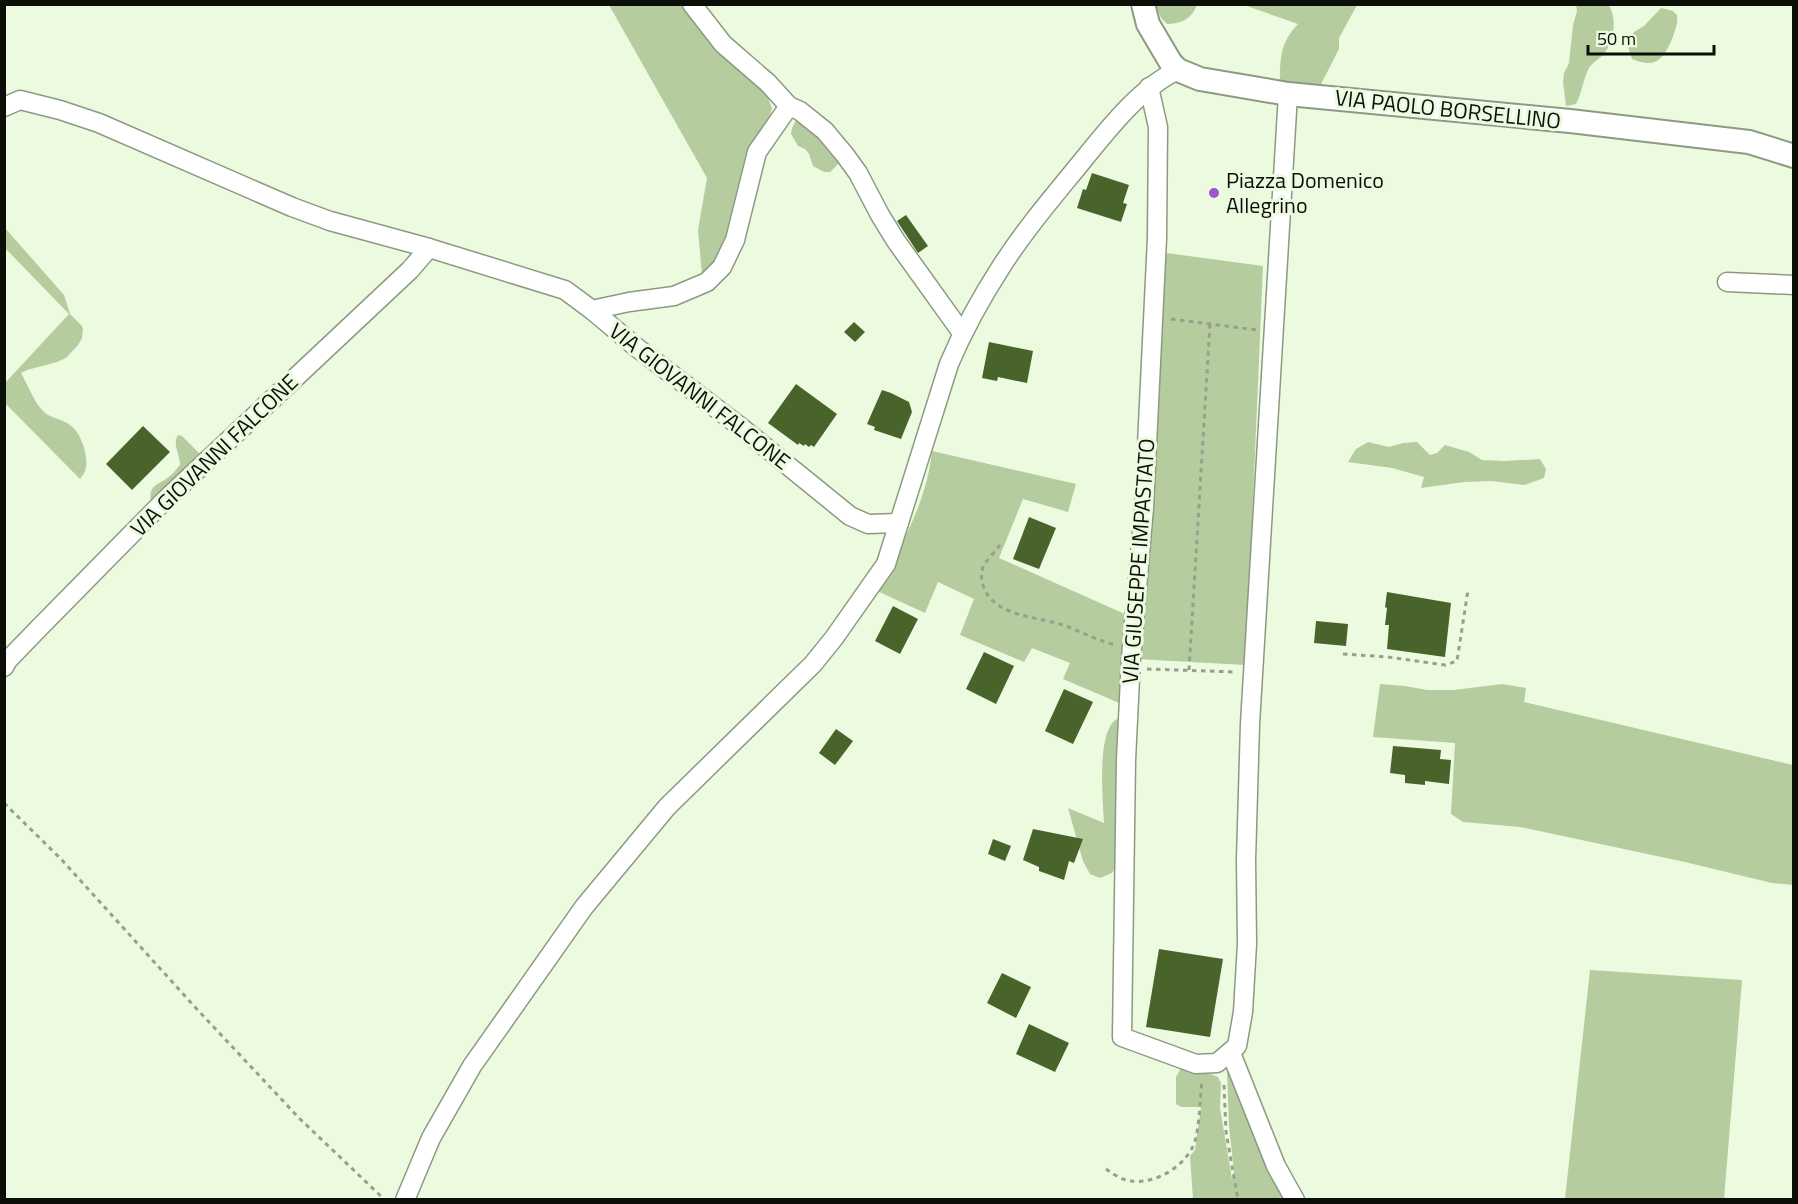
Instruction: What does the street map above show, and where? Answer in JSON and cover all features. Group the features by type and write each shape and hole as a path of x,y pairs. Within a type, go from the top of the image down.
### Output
{"street":[{"path":"692,4 723,44 768,82 789,106 800,111 825,131 845,155 858,173 896,241 962,333"},
{"path":"405,1200 431,1138 472,1066 584,907 667,807 820,656 886,564 949,364 962,333 1001,267 1048,202 1103,135 1149,87 1162,77 1178,70 1171,63 1148,24 1143,4"},
{"name":"VIA PAOLO BORSELLINO","path":"1178,70 1200,79 1288,94 1570,121 1749,142 1794,156"},
{"name":"VIA GIUSEPPE IMPASTATO","path":"1149,87 1158,127 1154,317 1144,507 1130,668 1126,760 1122,1037 1196,1064 1205,1064"},
{"path":"1205,1064 1216,1063 1237,1046 1244,1001 1247,944 1246,860 1253,672 1288,94"},
{"name":"VIA GIOVANNI FALCONE","path":"4,107 20,100 60,110 130,136 292,207 330,221 429,248 565,290 850,516 868,524 899,523"},
{"path":"592,310 674,296 707,282 722,267 735,240 757,152 789,106"},
{"name":"VIA GIOVANNI FALCONE","path":"4,667 8,660 164,501 410,270 429,248"},
{"path":"1727,282 1794,285"},
{"path":"1227,1056 1276,1166 1295,1200"}],"path":[{"path":"1154,317 1274,332"},
{"path":"1188,670 1210,324"},
{"path":"1000,545 983,568 981,579 985,591 993,602 1008,610 1063,625 1108,643 1131,649"},
{"path":"1343,654 1388,657 1444,665 1457,661 1468,590"},
{"path":"1130,668 1253,672"},
{"path":"4,803 61,859 186,998 299,1118 385,1200"},
{"path":"1227,1056 1226,1132 1238,1200"},
{"path":"1106,1170 1122,1179 1136,1181 1167,1174 1185,1157 1196,1138 1205,1064"}],"green space":[{"path":"1156,4 1197,5 1186,19 1167,24 1161,18"},
{"path":"609,5 683,5 767,95 772,108 735,226 711,274 702,275 698,230 707,178"},
{"path":"1244,5 1357,5 1339,38 1339,49 1318,90 1280,88 1282,53 1287,39 1298,24"},
{"path":"1576,5 1609,5 1614,30 1607,49 1589,68 1576,104 1566,106 1563,82 1569,63"},
{"path":"1661,8 1673,11 1677,15 1675,30 1665,52 1652,63 1632,59 1627,44 1634,32 1644,26"},
{"path":"798,117 842,160 830,172 824,172 813,166 809,154 798,146 791,134"},
{"path":"5,228 64,295 70,314 83,329 78,345 66,358 21,373 42,410 67,423 78,433 84,446 86,460 85,472 80,479 5,403 5,383 69,314 5,248"},
{"path":"1159,252 1263,266 1246,665 1136,659"},
{"path":"178,435 182,436 202,456 151,502 153,488 180,465 176,445"},
{"path":"1368,442 1389,447 1417,442 1430,455 1437,453 1445,445 1469,452 1482,460 1540,459 1546,469 1544,478 1524,485 1492,481 1421,488 1424,477 1392,468 1348,462 1356,449"},
{"path":"932,451 1076,484 1068,512 1023,499 999,558 1127,615 1124,705 1063,679 1070,663 1032,648 1024,662 960,635 974,599 938,582 925,613 875,590 903,541 919,506"},
{"path":"1380,684 1427,690 1454,690 1502,684 1526,688 1524,702 1793,765 1793,885 1772,883 1520,827 1463,822 1451,814 1455,743 1373,737"},
{"path":"1117,719 1123,724 1118,862 1112,873 1100,878 1090,874 1083,861 1068,808 1104,823 1103,751 1110,726"},
{"path":"1590,970 1742,980 1724,1199 1565,1199"},
{"path":"1181,1068 1209,1073 1218,1077 1221,1083 1220,1108 1232,1179 1234,1172 1227,1072 1234,1072 1288,1199 1193,1199 1190,1156 1195,1150 1201,1107 1181,1107 1176,1104 1176,1077"}],"building":[{"path":"1092,173 1129,185 1123,203 1127,204 1121,222 1077,208 1083,189 1086,190"},
{"path":"906,215 928,246 918,253 897,221"},
{"path":"854,322 865,332 855,342 844,332"},
{"path":"989,342 1033,351 1027,383 998,377 997,381 982,378"},
{"path":"796,384 837,414 814,447 799,443 798,445 768,423"},
{"path":"882,390 909,402 912,412 901,439 874,430 875,427 867,424"},
{"path":"143,426 170,452 132,490 106,464"},
{"path":"1029,517 1056,528 1039,569 1013,559"},
{"path":"1387,592 1451,603 1445,657 1387,649 1389,625 1385,625 1387,608 1385,607"},
{"path":"893,606 918,619 900,654 875,641"},
{"path":"1316,621 1348,624 1346,646 1314,643"},
{"path":"984,652 1014,666 996,704 966,689"},
{"path":"1064,689 1093,702 1073,744 1045,731"},
{"path":"836,729 853,741 835,765 819,753"},
{"path":"1393,746 1441,750 1440,759 1451,760 1449,784 1425,781 1425,785 1405,783 1405,775 1390,773"},
{"path":"1033,829 1083,839 1074,863 1069,861 1064,880 1039,871 1039,867 1023,860"},
{"path":"993,839 1011,846 1005,861 988,854"},
{"path":"1159,949 1223,959 1210,1037 1146,1027"},
{"path":"1002,973 1031,987 1016,1018 987,1003"},
{"path":"1029,1024 1069,1043 1055,1072 1016,1054"}],"place":[{"name":"Piazza Domenico Allegrino","path":"1214,193"}]}
